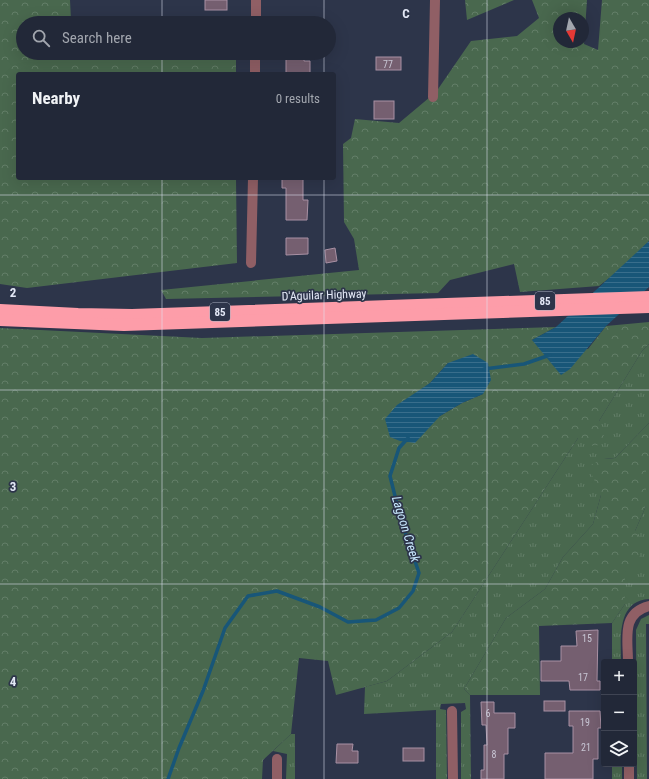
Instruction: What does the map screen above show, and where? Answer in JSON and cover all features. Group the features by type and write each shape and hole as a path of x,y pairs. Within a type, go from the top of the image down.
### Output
{"highway":[{"name":"D'Aguilar Highway","path":"0,310 132,315 649,298"},
{"name":"D'Aguilar Highway","path":"0,320 124,325 649,307"}],"street":[{"path":"256,0 256,16"},
{"path":"433,97 435,0"},
{"path":"255,60 255,72"},
{"path":"251,263 253,180"},
{"path":"628,659 629,623 635,612 649,606"},
{"path":"452,711 452,779"},
{"path":"277,758 277,779"},
{"path":"629,767 629,779"}],"green space":[{"path":"0,0 70,0 71,16 16,16 16,60 236,60 236,72 16,72 16,180 236,180 237,263 27,288 0,284"},
{"path":"465,0 514,0 467,20"},
{"path":"532,0 587,0 586,12 553,12 553,48 589,48 589,46 598,50 602,0 649,0 649,241 622,268 599,286 520,292 514,264 450,280 438,293 166,299 161,290 359,270 354,239 344,222 343,144 351,138 355,119 399,123 436,92 471,41 517,36 539,18"},
{"path":"649,322 649,344 642,351 599,421 605,432 600,445 589,446 578,438 452,632 387,681 336,695 328,661 299,658 291,734 263,760 262,779 0,779 0,328 202,338 556,327 532,340 588,349 606,326","holes":["448,363 483,394 462,403 440,416 415,395 430,383"]},
{"path":"649,344 649,423 615,458 604,459 601,495 593,524 563,557 545,589 506,618 464,689 470,695 471,779 461,779 461,712 466,709 465,703 441,704 440,709 446,710 447,779 436,779 436,710 364,714 365,687 387,681 452,632 578,438 599,421 642,351"},
{"path":"649,423 649,467 646,468 646,506 635,531 640,539 639,567 625,572 625,604 612,623 539,626 540,695 470,695 464,689 506,618 545,589 563,557 593,524 601,495 588,466 604,459 615,458"},
{"path":"646,467 649,467 649,599 638,601 626,614 621,633 621,659 612,659 612,623 625,604 625,572 635,531 646,506"},
{"path":"649,615 649,624 646,624 647,779 637,779 636,630 641,619"},
{"path":"291,734 295,734 295,779 286,779 287,754 273,751"},
{"path":"612,767 622,767 622,779 612,779"}],"water":[{"path":"649,241 649,287 606,326 570,369 561,375 532,340 556,327"},
{"path":"473,354 488,363 491,380 483,394 462,403 440,416 415,443 400,441 390,437 385,419 397,405 430,383 448,363"}],"building":[{"path":"205,0 227,0 227,10 205,10"},
{"path":"376,57 401,57 401,70 376,70"},
{"path":"286,60 310,61 310,72 286,72"},
{"path":"374,101 394,101 394,119 374,119"},
{"path":"282,180 303,180 303,200 308,200 307,220 286,220 286,188 282,188"},
{"path":"286,238 308,238 308,254 286,255"},
{"path":"335,248 337,261 326,263 325,250"},
{"path":"598,630 597,681 600,681 600,690 570,690 569,681 541,681 541,661 561,661 561,646 577,646 576,631"},
{"path":"544,701 565,701 565,711 544,711"},
{"path":"481,702 494,702 494,713 515,713 515,728 508,728 508,754 504,754 504,779 481,779 481,770 484,770 484,745 487,745 486,725 482,725"},
{"path":"569,711 600,711 601,728 598,728 598,759 593,759 593,779 545,779 545,753 573,753 573,726 569,726"},
{"path":"337,744 353,744 352,751 358,751 358,763 336,763"},
{"path":"403,748 424,748 424,761 403,761"}],"waterway":[{"name":"Lagoon Creek","path":"484,369 524,364 550,355"},
{"name":"Lagoon Creek","path":"168,779 179,748 203,691 225,628 248,596 277,591 320,607 348,622 376,620 399,608 413,591 419,573 401,520 390,476 399,448 408,438"}]}
